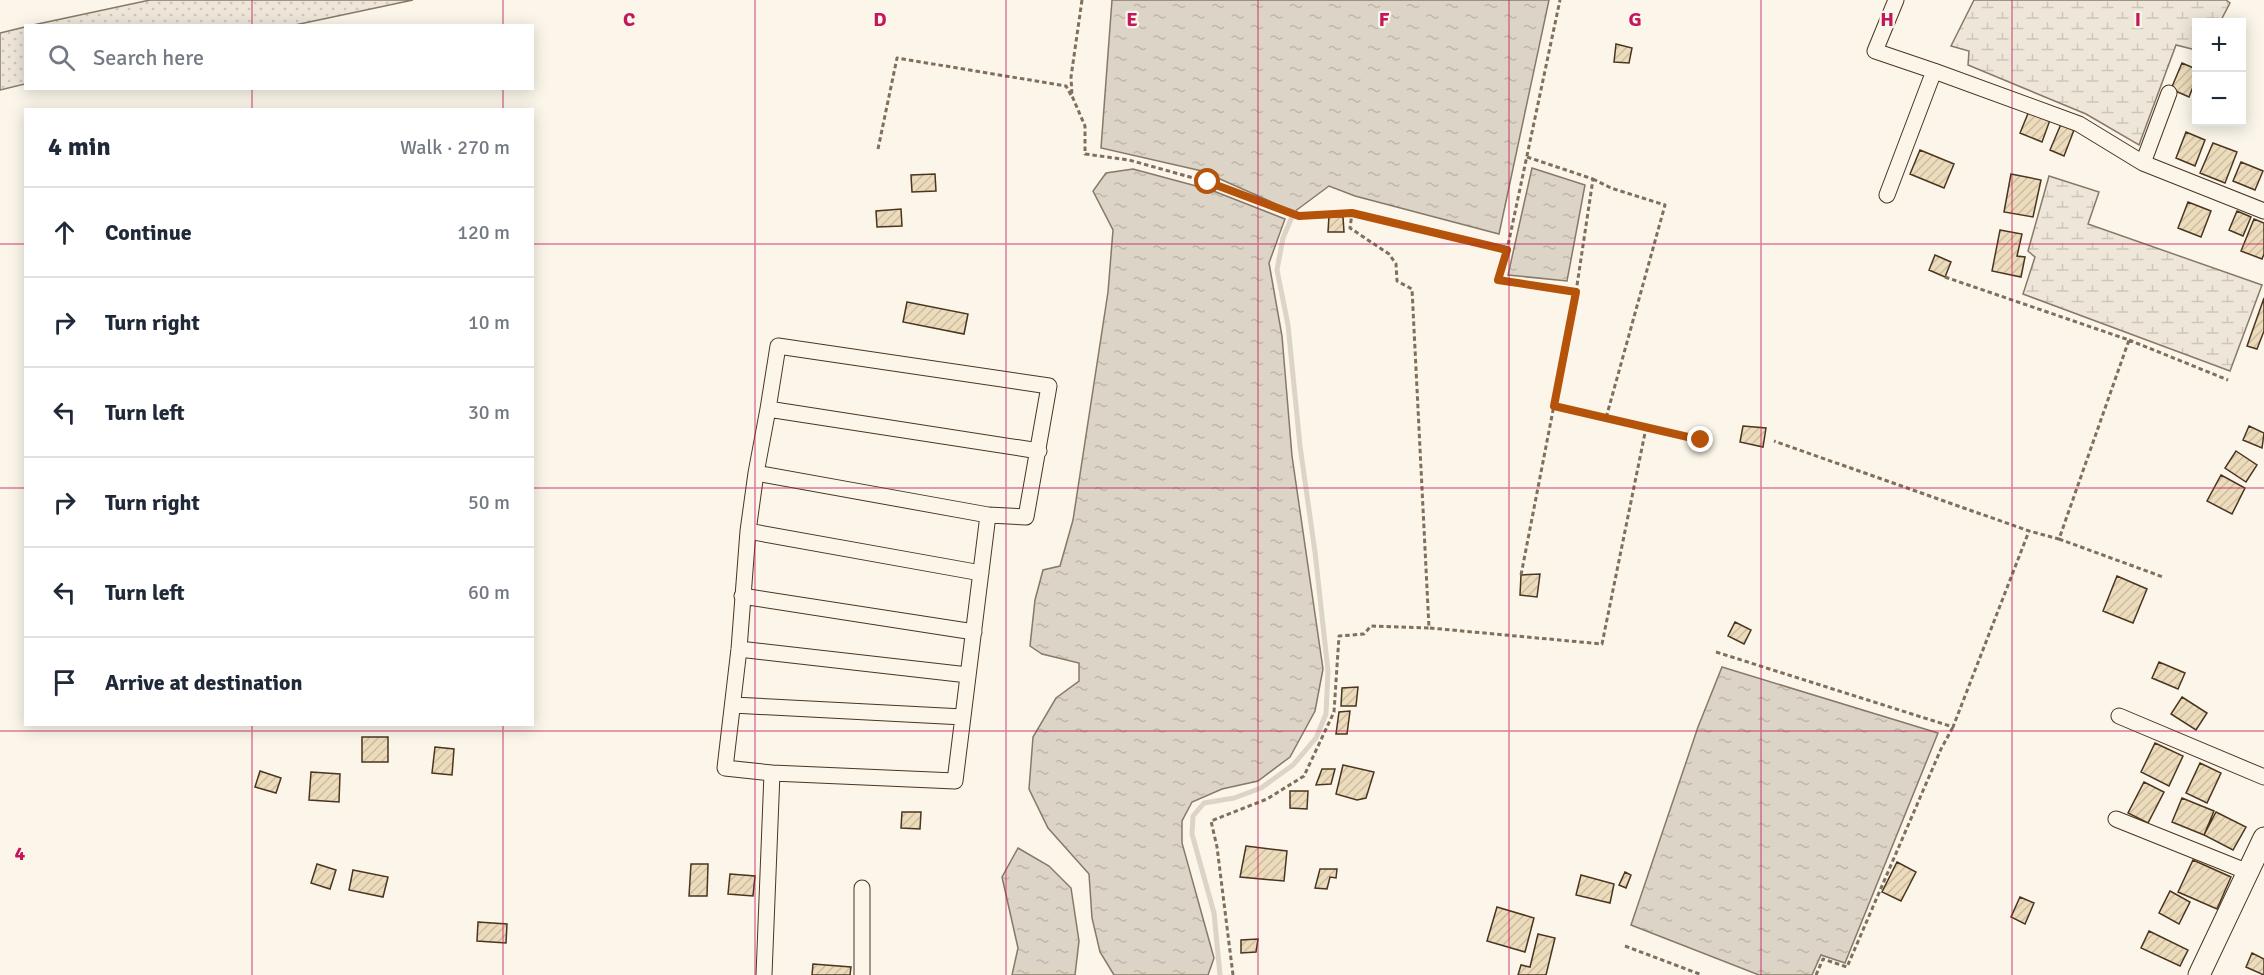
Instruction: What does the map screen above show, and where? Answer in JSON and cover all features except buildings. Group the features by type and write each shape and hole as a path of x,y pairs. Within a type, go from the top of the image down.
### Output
{"main road":[{"path":"2199,975 2264,838"}],"street":[{"path":"1896,0 1875,51 1934,70 2079,124 2143,163 2264,211"},
{"path":"1887,195 1934,70"},
{"path":"2143,163 2169,93"},
{"path":"756,473 988,515 1026,517 1049,386 778,346 756,473 748,531 739,650 725,768 772,773 955,781 988,515"},
{"path":"768,409 1039,452"},
{"path":"748,531 981,573"},
{"path":"742,596 974,632"},
{"path":"739,650 968,675"},
{"path":"732,705 963,717"},
{"path":"2120,716 2264,777"},
{"path":"764,975 772,773"},
{"path":"2116,819 2248,872"},
{"path":"862,888 862,975"}],"path":[{"path":"1072,96 1071,77 1082,0"},
{"path":"1560,0 1507,250 1498,280 1576,292"},
{"path":"878,149 897,58 1066,86 1085,126 1085,154 1129,160 1208,182 1299,216 1352,213 1507,250"},
{"path":"1527,157 1593,179 1611,188 1665,204 1606,418"},
{"path":"1521,575 1576,292 1593,179"},
{"path":"1352,213 1350,228 1389,254 1396,264 1397,281 1412,289 1429,628"},
{"path":"1945,277 2130,340 2228,380"},
{"path":"2059,539 2130,340"},
{"path":"1554,406 1701,440"},
{"path":"1233,975 1217,847 1211,821 1267,799 1304,776 1334,712 1339,636 1364,634 1371,626 1429,628 1602,644 1646,428"},
{"path":"1774,441 2163,577"},
{"path":"1816,975 1822,959 1847,967 1941,749 1953,727 2029,531"},
{"path":"1716,652 1953,727"},
{"path":"1625,945 1702,975"}],"green space":[{"path":"150,0 413,0 300,24 38,24"},
{"path":"1974,0 2226,0 2230,3 2222,18 2192,18 2192,49 2176,45 2139,145 2086,114 1968,65 1969,51 1951,46"},
{"path":"24,27 24,84 0,90 0,33"},
{"path":"2049,176 2099,192 2088,224 2262,285 2230,371 2023,294 2035,257 2028,251"}],"water":[{"path":"1112,0 1549,0 1499,234 1355,196 1329,186 1294,212 1202,171 1101,148"},
{"path":"1532,168 1585,185 1567,281 1508,275"},
{"path":"1133,169 1211,190 1285,219 1269,263 1282,336 1292,456 1323,669 1315,711 1290,757 1258,781 1222,789 1192,802 1182,821 1182,843 1214,958 1208,975 1114,975 1100,952 1092,918 1089,874 1048,828 1029,789 1033,737 1056,698 1079,681 1079,663 1042,654 1030,646 1035,600 1043,570 1060,566 1073,520 1108,292 1113,230 1093,191 1106,173"},
{"path":"1722,667 1938,733 1845,963 1821,955 1812,975 1759,975 1631,925 1698,727"},
{"path":"1018,848 1049,866 1071,888 1079,941 1075,975 1012,975 1018,948 1002,877"}],"waterway":[{"path":"1220,975 1214,913 1192,834 1193,816 1204,803 1234,798 1261,788 1293,765 1316,738 1326,714 1328,671 1315,552 1300,446 1288,325 1277,270 1283,238 1294,212"}],"route":[{"path":"1208,182 1299,216 1352,213 1507,250 1498,280 1576,292 1554,406 1701,440"}]}
